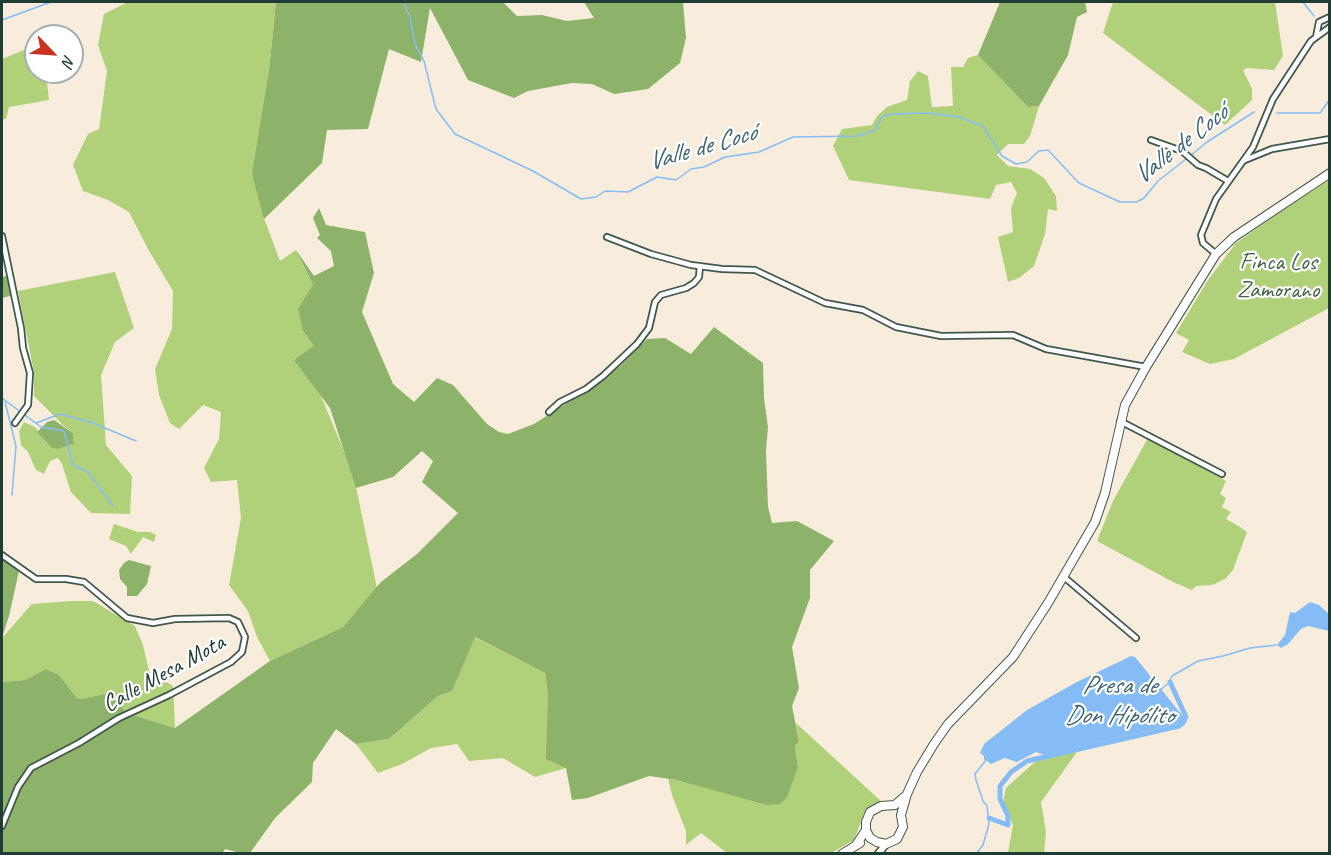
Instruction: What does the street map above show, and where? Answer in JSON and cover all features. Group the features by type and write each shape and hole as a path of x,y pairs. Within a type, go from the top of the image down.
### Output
{"main road":[{"path":"842,854 865,841 886,844 897,839 903,827 901,815 907,794 917,772 948,724 1013,657 1064,577 1095,522 1105,493 1125,405 1216,255 1234,237 1329,173"},
{"path":"856,845 866,830 870,812 875,808 896,805 907,794"},
{"path":"887,806 901,815"},
{"path":"866,830 874,841"}],"street":[{"path":"1316,37 1320,22 1329,17"},
{"path":"1216,255 1203,243 1201,235 1216,199 1253,147 1273,99 1311,41 1329,27"},
{"path":"1245,160 1272,149 1329,139"},
{"path":"1151,140 1182,151 1198,165 1228,181"},
{"path":"2,237 23,348 30,373 28,405 15,423"},
{"path":"606,237 651,254 700,266 756,270 825,303 863,310 896,327 941,336 1013,335 1046,349 1146,367"},
{"path":"549,412 560,402 594,382 637,344 649,328 654,302 661,295 686,288 694,283 699,277 700,266"},
{"path":"1120,421 1222,474"},
{"name":"Calle Mesa Mota","path":"2,555 36,579 66,579 84,582 127,618 153,623 175,619 229,618 238,622 245,637 242,652 231,662 119,718 79,743 31,768 18,787 2,826"},
{"path":"1064,577 1136,638"},
{"path":"874,841 876,854"},
{"path":"876,854 886,844"}],"green space":[{"path":"128,2 276,2 269,71 264,218 280,261 296,250 313,285 303,331 314,346 317,387 344,451 356,487 377,588 343,627 270,661 257,637 248,611 229,585 241,518 237,480 211,482 204,468 219,439 221,412 203,405 179,429 170,423 159,395 155,369 172,329 173,291 129,212 108,200 83,191 73,165 88,134 99,129 107,71 98,45 104,14"},
{"path":"276,2 503,2 517,16 542,15 567,21 594,18 584,2 683,2 686,38 680,63 648,89 614,94 592,84 572,83 528,91 514,98 468,80 430,8 421,62 389,49 368,129 327,130 322,163 264,219 252,174 269,71"},
{"path":"1000,2 1085,2 1087,12 1077,17 1068,55 1039,106 1028,107 978,55"},
{"path":"1113,2 1275,2 1283,56 1274,70 1247,68 1243,70 1252,89 1252,100 1225,125 1103,33"},
{"path":"24,50 24,84 47,84 49,100 9,107 6,119 2,119 2,59"},
{"path":"978,55 1028,107 1039,106 1030,136 1024,144 1008,144 997,155 1008,166 1030,169 1044,178 1056,196 1057,211 1048,209 1045,234 1034,266 1019,278 1008,282 998,237 1013,232 1011,208 1017,193 1011,182 996,185 990,199 849,180 833,146 842,129 872,125 877,116 887,107 907,100 910,81 918,71 928,76 932,107 953,106 951,67 963,67 968,58"},
{"name":"Finca Los Zamorano","path":"1329,179 1329,308 1234,359 1210,364 1182,352 1189,340 1176,333 1208,280 1236,243"},
{"path":"319,208 326,225 365,232 374,273 362,312 393,384 414,402 437,378 453,385 487,424 499,432 508,434 534,424 593,386 613,366 619,367 647,339 665,338 691,354 714,327 763,363 768,427 766,450 768,507 772,523 797,521 834,541 810,570 810,598 792,647 799,688 792,706 799,741 795,746 798,767 787,797 780,804 767,805 677,780 649,776 588,798 572,800 566,768 546,759 548,696 545,673 475,637 452,691 438,696 389,739 356,744 336,729 313,763 312,782 275,818 250,853 225,849 222,854 2,853 2,682 25,680 46,669 59,675 77,698 104,694 118,702 126,713 175,728 270,661 343,627 381,582 417,554 458,513 422,482 433,461 422,451 393,477 356,488 330,408 294,360 314,346 303,331 298,309 313,285 296,250 314,276 334,266 331,251 317,238 320,235 313,218"},
{"path":"115,272 134,328 115,342 101,375 106,445 132,476 130,514 91,513 71,492 58,458 50,461 44,474 36,470 28,452 21,445 19,431 24,422 35,427 46,442 58,449 74,444 73,433 34,396 34,372 18,291"},
{"path":"9,275 14,295 2,298 2,277"},
{"path":"54,420 73,433 74,444 58,449 52,448 37,432 47,422"},
{"path":"1148,438 1226,481 1220,494 1226,498 1222,507 1231,512 1226,519 1247,532 1233,570 1225,579 1212,585 1196,586 1192,590 1097,541 1113,501"},
{"path":"114,524 138,532 150,532 156,535 154,542 143,537 131,554 126,546 109,539"},
{"path":"2,559 19,571 2,638"},
{"path":"129,560 151,566 147,584 137,596 127,596 127,587 120,579 119,570"},
{"path":"93,601 135,626 143,645 149,671 173,686 175,728 126,713 104,694 77,698 59,675 46,669 25,680 2,682 2,638 32,604"},
{"path":"474,637 545,673 548,696 566,768 535,777 503,758 469,761 457,744 431,748 402,764 378,773 356,744 389,739 438,696 452,691"},
{"path":"796,723 882,802 866,809 854,840 831,853 727,853 701,833 686,845 686,831 668,779 677,780 798,767 795,746 799,741"},
{"path":"1077,752 1041,802 1046,832 1044,853 1008,853 1013,825 1003,803 1006,788 1039,758"}],"water":[{"path":"1310,602 1319,605 1329,614 1329,631 1308,626 1301,629 1288,644 1281,648 1277,645 1285,635 1290,612 1295,613"},
{"name":"Presa de Don Hipólito","path":"1131,656 1135,657 1182,715 1184,718 1180,723 1045,755 1036,752 1017,762 1005,758 991,764 984,759 980,753 984,744 1027,710 1075,683"}],"waterway":[{"path":"2,20 51,2"},
{"name":"Valle de Cocó","path":"403,2 410,17 415,44 424,61 436,109 455,134 533,171 581,199 596,197 605,191 628,192 657,177 676,180 691,169 704,167 725,157 759,152 793,137 858,136 875,130 882,117 890,114 928,113 959,117 983,126 1002,156 1016,164 1027,162 1039,151 1048,150 1079,183 1120,202 1137,202 1144,198 1158,181 1186,159"},
{"path":"1303,2 1314,16"},
{"name":"Valle de Cocó","path":"1277,113 1320,113 1330,99"},
{"name":"Valle de Cocó","path":"1190,156 1207,142 1254,112"},
{"path":"2,398 41,427 64,431 73,465 88,472 113,506"},
{"path":"5,402 16,446 12,495"},
{"path":"36,423 60,414 93,423 136,441"},
{"path":"1160,690 1169,683 1172,676 1198,661 1250,648 1276,645"},
{"path":"989,818 1008,825 1008,816 1000,799 1000,786 1011,772 1027,761 1179,726 1183,723 1186,717 1170,682"},
{"path":"976,854 983,845 989,824 987,806 983,801 975,774 986,760"}]}
